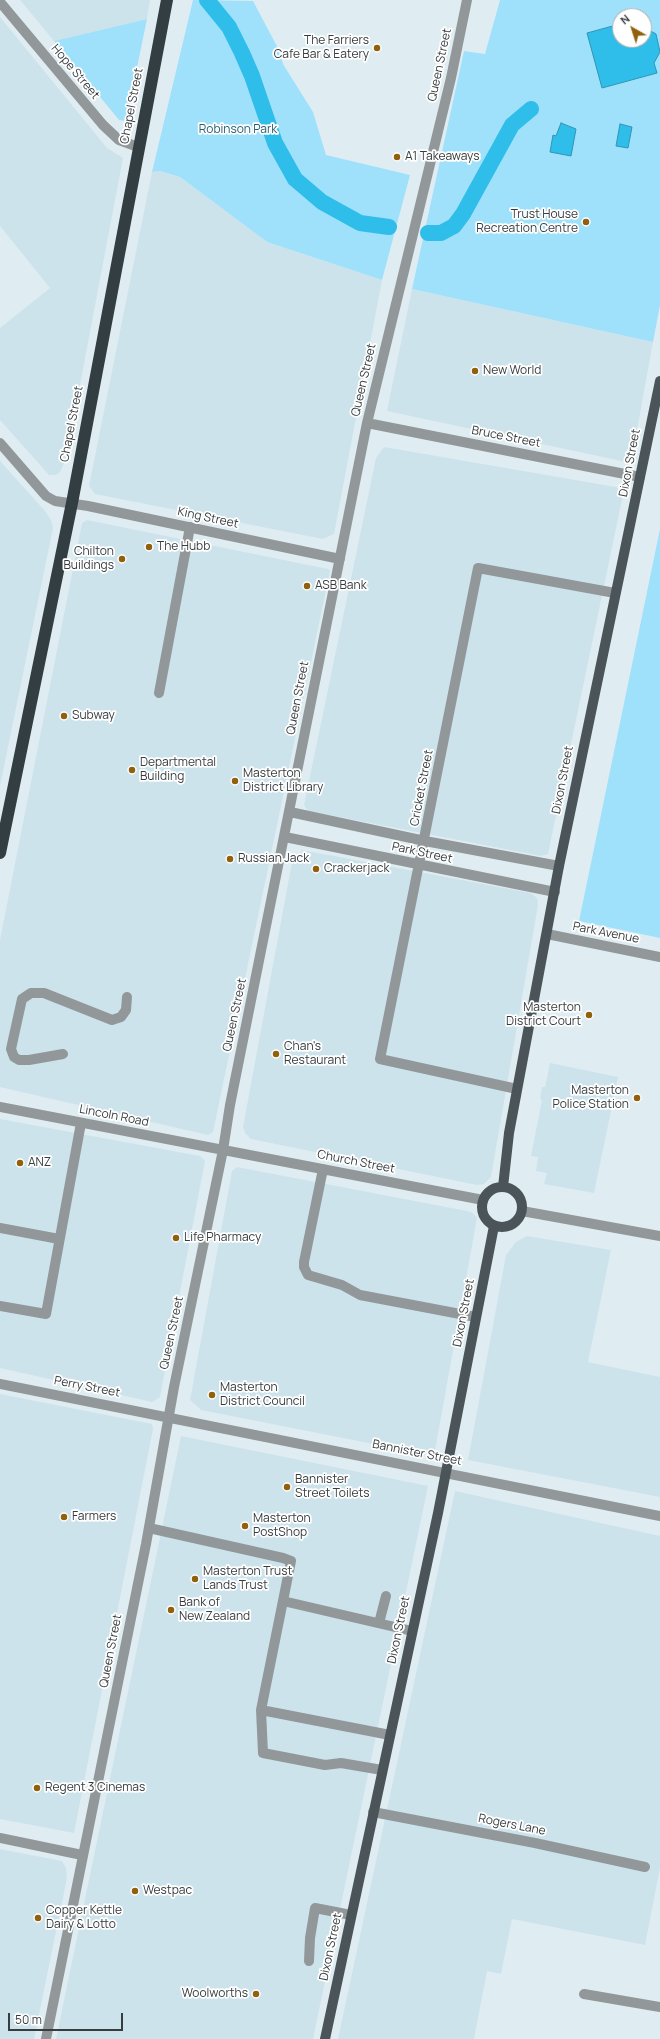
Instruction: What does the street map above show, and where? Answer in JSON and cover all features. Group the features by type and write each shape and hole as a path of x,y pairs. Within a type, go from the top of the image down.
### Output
{"highway":[{"name":"Chapel Street","path":"0,853 3,822 72,503 138,147 167,0"}],"main road":[{"name":"Dixon Street","path":"503,1187 509,1132 559,866 660,381"},
{"path":"503,1187 511,1189 518,1195 522,1203 522,1211 519,1218 513,1224 501,1227 494,1226 488,1222 483,1215 483,1200 488,1193 495,1188 503,1187"},
{"name":"Dixon Street","path":"325,2039 446,1473 494,1226"}],"street":[{"name":"Queen Street","path":"46,2039 149,1528 169,1417 223,1150 230,1105 367,423 451,78 467,0"},
{"name":"Hope Street","path":"0,2 103,125 119,140 138,147"},
{"name":"Bruce Street","path":"367,423 640,476"},
{"name":"King Street","path":"0,443 46,496 55,501 72,503 190,527 340,559"},
{"path":"159,692 190,527"},
{"name":"Cricket Street","path":"517,1088 380,1059 425,841 478,568 615,593"},
{"name":"Park Street","path":"290,812 425,841 559,866"},
{"name":"Park Street","path":"285,837 555,892"},
{"name":"Park Avenue","path":"547,934 660,957"},
{"path":"63,1054 30,1060 19,1060 14,1057 11,1049 22,998 31,993 44,993 112,1020 121,1017 126,1010 126,997"},
{"name":"Lincoln Road","path":"0,1108 223,1150"},
{"path":"0,1306 46,1314 81,1123"},
{"name":"Church Street","path":"223,1150 483,1200"},
{"path":"323,1169 304,1262 304,1267 308,1274 342,1285 360,1295 476,1317"},
{"path":"522,1211 660,1236"},
{"path":"0,1228 59,1239"},
{"name":"Perry Street","path":"0,1384 169,1417"},
{"name":"Bannister Street","path":"169,1417 660,1516"},
{"path":"149,1528 284,1558 291,1561 261,1710 263,1753 325,1765 341,1763 382,1770"},
{"path":"379,1623 386,1596"},
{"path":"283,1601 412,1631"},
{"path":"261,1710 390,1735"},
{"name":"Rogers Lane","path":"373,1812 535,1843 645,1867"},
{"path":"0,1838 82,1855"},
{"path":"309,1962 310,1938 315,1908 351,1915"},
{"path":"584,1994 660,2007"}],"shaded area":[{"path":"20,0 150,0 147,19 54,41"},
{"path":"0,17 107,148 123,158 66,459 60,472 56,475 49,475 0,420 0,328 50,288 0,226"},
{"path":"612,26 612,48 652,48 652,32 656,34 660,52 654,63 657,73 602,88 587,33"},
{"path":"561,123 576,129 571,156 550,152 553,135 556,136"},
{"path":"620,124 632,127 628,148 616,146"},
{"path":"160,171 180,177 267,242 382,280 334,534 323,539 95,494 89,486 152,172"},
{"path":"412,289 653,342 631,463 387,411"},
{"path":"384,447 616,487 623,495 548,854 541,856 308,811 304,805 376,458"},
{"path":"0,461 45,511 51,520 53,528 0,786"},
{"path":"87,520 328,569 330,571 213,1132 208,1135 0,1087 0,940 82,523"},
{"path":"302,850 531,893 537,898 538,905 491,1177 484,1184 477,1185 251,1139 245,1133 243,1127 292,862"},
{"path":"550,1063 618,1077 594,1193 544,1184 547,1173 536,1171 538,1157 531,1156 542,1100 540,1099 542,1087 545,1087"},
{"path":"0,1119 200,1156 205,1161 160,1397 152,1402 0,1368"},
{"path":"237,1167 467,1211 473,1213 477,1218 434,1456 201,1410 190,1400 232,1171"},
{"path":"527,1236 611,1250 588,1362 660,1377 660,1497 468,1460 506,1255 516,1242"},
{"path":"0,1394 152,1424 153,1429 74,1833 0,1819"},
{"path":"181,1436 428,1486 313,2039 56,2039"},
{"path":"455,1491 660,1536 660,1868 645,1945 512,1919 501,1974 487,1971 474,2039 338,2039"},
{"path":"0,1849 62,1861 66,1868 67,1878 34,2039 0,2039"}],"green space":[{"name":"Robinson Park","path":"193,0 253,1 280,52 283,64 313,112 326,155 410,175 382,280 267,242 180,177 160,171 152,172"},
{"path":"500,0 660,0 660,305 653,342 412,289 464,51 485,54"},
{"path":"147,19 126,121 119,120 54,41"},
{"path":"660,529 660,938 579,921"}],"waterway":[{"path":"207,0 229,27 242,53 252,76 275,143 295,179 322,202 360,223 389,227"},
{"path":"428,233 441,233 454,226 463,214 512,125 531,109"}],"place":[{"name":"The Farriers Cafe Bar & Eatery","path":"377,48"},
{"name":"A1 Takeaways","path":"397,157"},
{"name":"Trust House Recreation Centre","path":"586,222"},
{"name":"New World","path":"475,371"},
{"name":"The Hubb","path":"149,547"},
{"name":"Chilton Buildings","path":"122,559"},
{"name":"ASB Bank","path":"307,586"},
{"name":"Subway","path":"64,716"},
{"name":"Departmental Building","path":"132,770"},
{"name":"Masterton District Library","path":"235,781"},
{"name":"Russian Jack","path":"230,859"},
{"name":"Crackerjack","path":"316,869"},
{"name":"Masterton District Court","path":"589,1015"},
{"name":"Chan's Restaurant","path":"276,1054"},
{"name":"Masterton Police Station","path":"637,1098"},
{"name":"ANZ","path":"20,1163"},
{"name":"Life Pharmacy","path":"176,1238"},
{"name":"Masterton District Council","path":"212,1395"},
{"name":"Bannister Street Toilets","path":"287,1487"},
{"name":"Farmers","path":"64,1517"},
{"name":"Masterton PostShop","path":"245,1526"},
{"name":"Masterton Trust Lands Trust","path":"195,1579"},
{"name":"Bank of New Zealand","path":"171,1610"},
{"name":"Regent 3 Cinemas","path":"37,1788"},
{"name":"Westpac","path":"135,1891"},
{"name":"Copper Kettle Dairy & Lotto","path":"38,1918"},
{"name":"Woolworths","path":"256,1994"}]}
